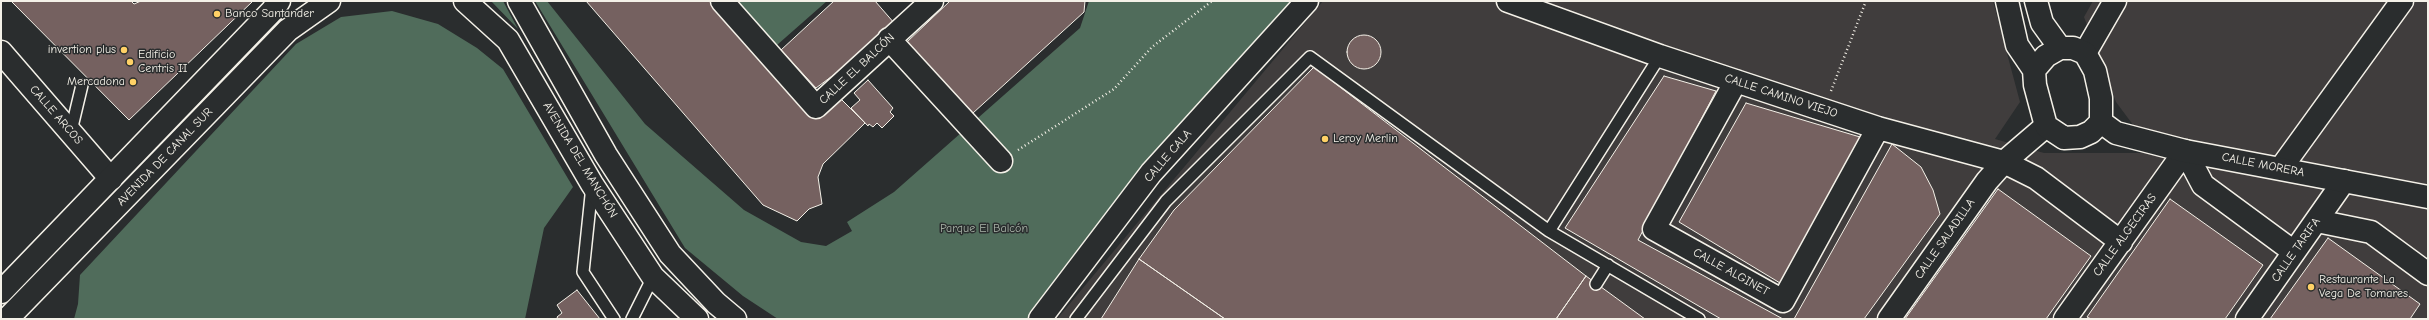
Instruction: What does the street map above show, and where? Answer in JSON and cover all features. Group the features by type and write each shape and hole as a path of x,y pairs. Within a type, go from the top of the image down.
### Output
{"street":[{"name":"AVENIDA DE CANAL SUR","path":"1,292 272,11 279,1"},
{"name":"AVENIDA DE CANAL SUR","path":"7,319 288,30 329,1"},
{"name":"AVENIDA DEL MANCHÓN","path":"465,1 508,40 592,184 653,277 697,319"},
{"name":"AVENIDA DEL MANCHÓN","path":"519,1 606,155 670,254 716,303 735,319"},
{"name":"CALLE EL BALCÓN","path":"722,1 816,107 932,1"},
{"name":"CALLE CALA","path":"1040,319 1151,173 1307,1"},
{"name":"CALLE CAMINO VIEJO","path":"1508,1 1660,56 1878,128 2004,162 2036,178 2120,242"},
{"path":"2007,1 2018,45 2034,70 2036,91 2046,126 2064,138 2080,137 2091,132 2101,122 2101,98 2095,71 2085,53 2073,48 2060,48 2046,56 2034,70"},
{"path":"2036,1 2042,23 2060,48"},
{"path":"2085,53 2115,1"},
{"path":"2281,168 2398,7"},
{"path":"889,40 1001,161"},
{"name":"CALLE ARCOS","path":"1,52 111,179"},
{"name":"CALLE ALGINET","path":"1736,81 1654,229 1783,301 1878,128"},
{"name":"CALLE MORERA","path":"2101,122 2116,133 2185,151 2428,197"},
{"path":"2004,162 2046,126"},
{"path":"2185,151 2203,185 2294,252"},
{"name":"CALLE ALGECIRAS","path":"2072,317 2120,242 2185,151"},
{"name":"CALLE SALADILLA","path":"1889,319 1987,181 2004,162"},
{"name":"CALLE TARIFA","path":"2247,319 2344,181"},
{"path":"2317,221 2371,232 2428,274"}],"lane":[{"path":"1549,231 1660,56"},
{"path":"1076,319 1166,202 1310,57 1549,231 1699,319"},
{"path":"71,131 82,85"},
{"path":"592,184 583,272 614,319"},
{"path":"1596,284 1608,265"},
{"path":"632,319 653,277"}],"path":[{"path":"1001,161 1114,89 1152,47 1212,1"},
{"path":"1824,110 1866,1"}],"shaded area":[{"path":"1323,1 1993,1 2020,102 1995,139 2044,153 2154,153 2116,102 2084,17 2093,1 2428,1 2428,319 1057,319"}],"green space":[{"path":"491,1 503,1 518,29"},
{"name":"Parque El Balcón","path":"535,1 547,1 645,124 744,210 801,242 826,246 852,231 847,222 894,192 1080,28 1089,1 1296,1 1148,168 1027,319 778,319 743,296 685,248"},
{"path":"736,1 827,1 777,45"},
{"path":"392,11 438,24 477,48 503,69 573,187 544,228 525,319 74,319 78,304 80,275 296,44 341,17"}],"building":[{"name":"Edificio Centris II","path":"11,1 131,1 134,4 141,1 253,1 129,120"},
{"path":"586,1 718,1 819,115 839,97 865,123 823,164 818,177 822,204 809,209 797,221 763,205"},
{"path":"834,1 875,1 895,24 866,51 816,88 781,50"},
{"path":"950,1 1085,1 1084,12 973,113 907,42"},
{"path":"1361,35 1367,35 1371,36 1378,42 1381,52 1380,59 1374,66 1367,69 1361,69 1357,68 1350,62 1347,55 1347,49 1348,45 1354,38"},
{"name":"Leroy Merlin","path":"1314,67 1586,276 1556,319 1225,319 1139,259 1174,210"},
{"path":"1664,76 1716,91 1638,240 1783,319 1721,319 1565,228"},
{"path":"868,80 893,108 890,112 894,116 882,128 877,123 873,127 869,124 868,126 851,108 860,100 854,93"},
{"path":"1746,103 1860,137 1780,283 1679,222"},
{"path":"1892,144 1921,167 1933,190 1940,214 1864,319 1794,319"},
{"path":"1998,189 2091,256 2046,319 1905,319"},
{"path":"2170,199 2263,265 2225,319 2091,319 2087,317"},
{"path":"2328,238 2420,304 2410,319 2270,319"},
{"path":"1139,259 1225,319 1101,319"},
{"path":"1586,276 1645,319 1556,319"},
{"path":"577,290 600,319 558,319 557,317 562,313 557,305"}],"place":[{"name":"Banco Santander","path":"217,14"},
{"name":"invertion plus","path":"124,50"},
{"name":"Edificio Centris II","path":"130,62"},
{"name":"Mercadona","path":"133,82"},
{"name":"Leroy Merlin","path":"1325,139"},
{"name":"Restaurante La Vega De Tomares","path":"2311,287"}]}
